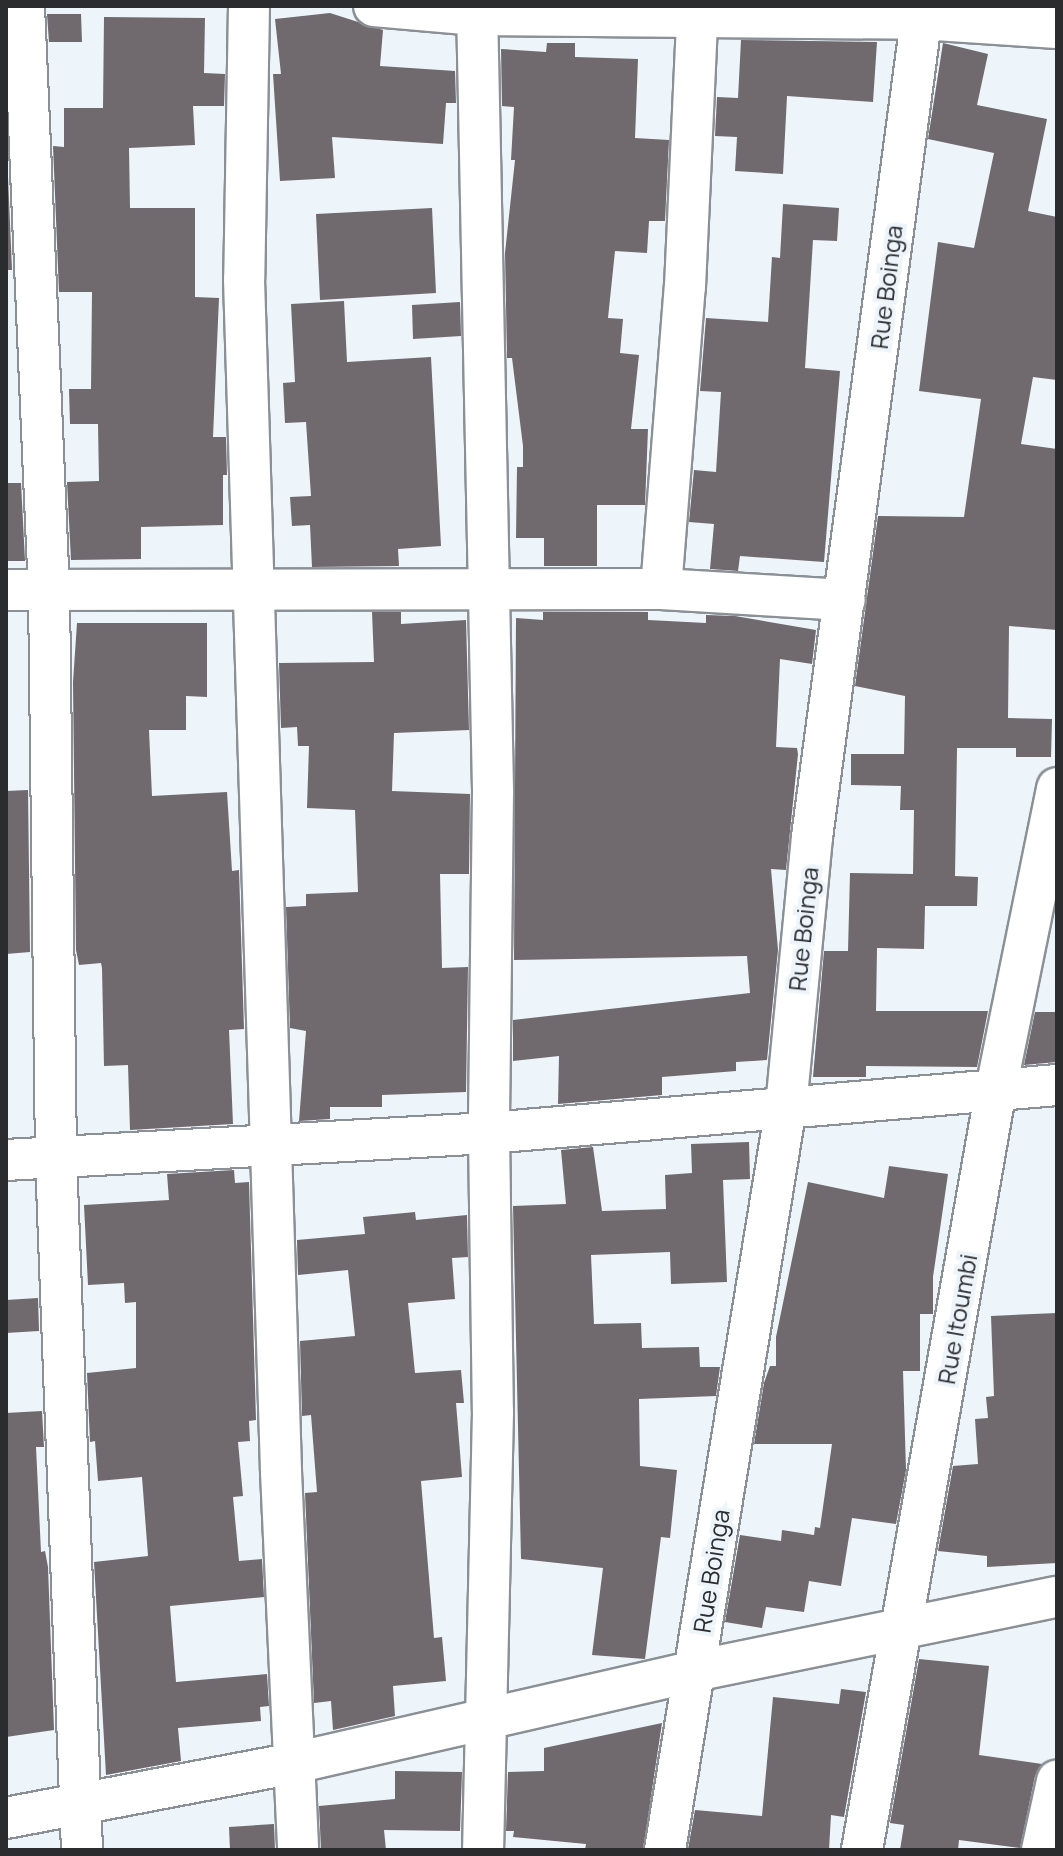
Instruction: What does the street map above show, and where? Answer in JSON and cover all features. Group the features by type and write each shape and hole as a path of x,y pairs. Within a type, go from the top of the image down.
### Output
{"street":[{"path":"24,6 49,592 56,1158 82,1850"},
{"path":"249,6 244,279 258,592 298,1850"},
{"path":"374,6 477,11 922,12 1057,28"},
{"path":"661,589 685,287 698,10"},
{"path":"477,11 491,588 489,1133 493,1412 483,1850"},
{"name":"Rue Boinga","path":"665,1850 786,1107 812,837 922,12"},
{"path":"6,590 661,589 845,600"},
{"name":"Rue Itoumbi","path":"862,1850 904,1633 996,1089 1057,788"},
{"path":"6,1160 489,1133 1057,1085"},
{"path":"6,1818 81,1801 294,1763 695,1671 904,1633 1057,1597"},
{"path":"1042,1850 1057,1781"}],"building":[{"path":"330,13 383,30 380,66 455,71 456,103 446,103 443,144 332,137 335,178 280,181 273,74 281,74 275,19"},
{"path":"47,14 81,14 82,42 49,42"},
{"path":"104,17 205,18 204,73 225,74 224,106 193,106 195,145 129,148 130,208 195,208 195,297 219,298 213,437 226,437 227,475 223,475 223,525 141,527 141,559 71,560 67,482 99,481 98,424 70,424 69,389 91,389 92,292 59,292 53,146 64,147 64,108 103,108"},
{"path":"741,40 877,42 873,102 787,96 783,174 735,171 737,137 715,136 717,97 738,98"},
{"path":"547,43 575,43 575,57 638,59 635,138 669,140 665,221 649,221 647,253 615,251 608,318 623,319 620,353 639,355 631,429 648,429 645,505 597,505 597,566 544,566 544,538 516,538 517,467 523,467 523,446 512,358 507,358 505,253 515,160 511,160 514,107 502,106 501,49 546,52"},
{"path":"943,43 988,54 977,105 1047,119 1028,211 1057,217 1057,380 1033,377 1021,444 1057,449 1057,630 1009,626 1008,718 1052,719 1051,757 1016,757 1016,748 957,748 955,876 978,877 977,906 925,906 924,949 877,948 876,1011 988,1011 977,1067 866,1066 866,1077 813,1077 824,951 848,951 850,873 913,874 914,810 900,810 901,786 851,785 851,754 904,754 905,696 855,686 878,516 964,517 981,399 919,391 938,242 974,248 994,153 928,139"},
{"path":"7,153 12,270 6,270"},
{"path":"783,204 839,208 837,241 813,240 805,368 840,371 824,562 740,556 738,571 710,569 714,524 689,522 694,470 716,472 721,392 700,391 706,318 768,322 772,257 780,258"},
{"path":"432,208 436,293 320,300 316,214"},
{"path":"344,301 347,362 431,357 441,546 398,549 399,566 312,567 310,525 292,526 290,497 311,496 306,422 285,423 283,383 295,382 291,304"},
{"path":"460,302 461,336 413,339 412,305"},
{"path":"6,483 21,483 25,561 6,561"},
{"path":"372,612 401,612 401,624 466,620 469,730 394,733 392,791 470,794 469,874 440,874 442,968 468,967 466,1092 382,1095 382,1107 330,1107 330,1119 299,1121 306,1031 290,1028 286,907 306,906 306,894 358,892 355,810 307,808 309,746 298,746 297,727 281,728 279,663 374,662"},
{"path":"543,612 648,612 648,620 706,623 706,615 735,616 816,630 812,664 780,659 776,747 797,748 798,754 786,870 771,869 778,950 767,1060 736,1062 736,1071 662,1077 662,1095 558,1104 559,1056 513,1061 513,1020 750,993 747,956 514,960 516,618 543,620"},
{"path":"77,623 207,623 207,697 186,696 186,730 149,730 152,796 227,792 232,871 239,870 244,1029 229,1030 233,1124 130,1130 128,1065 104,1066 101,963 79,965 76,950 73,682"},
{"path":"28,790 30,952 6,954 6,791"},
{"path":"1035,1012 1057,1012 1057,1062 1024,1065"},
{"path":"749,1142 750,1179 723,1180 727,1282 671,1284 670,1252 591,1255 594,1324 641,1323 642,1348 699,1347 700,1367 720,1367 716,1396 639,1399 640,1466 677,1470 670,1538 661,1537 645,1659 592,1655 603,1568 521,1559 513,1206 566,1204 561,1150 593,1147 602,1211 666,1209 665,1175 692,1173 691,1144"},
{"path":"889,1166 948,1174 933,1277 933,1314 920,1314 920,1371 903,1371 906,1470 896,1524 852,1518 841,1586 809,1581 804,1612 766,1607 762,1628 725,1622 740,1535 781,1541 782,1530 814,1535 815,1527 820,1528 832,1444 754,1444 764,1383 770,1366 776,1366 776,1337 808,1182 884,1198"},
{"path":"234,1170 235,1183 249,1182 256,1420 249,1421 250,1441 238,1442 243,1496 233,1497 239,1561 262,1559 264,1597 170,1606 176,1682 267,1674 269,1706 260,1707 261,1721 178,1728 181,1761 106,1775 94,1562 148,1556 142,1477 98,1481 95,1441 90,1442 87,1373 136,1368 136,1302 125,1303 124,1283 88,1285 84,1205 169,1200 167,1174"},
{"path":"415,1212 416,1220 467,1215 468,1257 452,1258 455,1299 408,1303 415,1373 461,1370 464,1403 456,1403 462,1477 421,1481 434,1638 442,1637 446,1681 393,1686 395,1716 333,1730 331,1701 314,1703 305,1493 317,1492 311,1415 302,1416 300,1341 355,1336 348,1270 298,1275 297,1240 365,1234 363,1217"},
{"path":"38,1298 39,1331 6,1333 6,1300"},
{"path":"1057,1313 1057,1563 987,1567 987,1556 938,1551 953,1466 978,1464 975,1419 988,1418 986,1397 994,1396 991,1316"},
{"path":"42,1411 44,1447 36,1447 41,1552 45,1551 48,1567 54,1730 6,1737 6,1413"},
{"path":"919,1659 989,1666 979,1755 1042,1764 1035,1776 1020,1848 959,1840 958,1850 900,1850 904,1825 890,1823"},
{"path":"841,1689 866,1692 844,1817 831,1815 829,1850 688,1849 695,1810 762,1816 773,1697 839,1704"},
{"path":"662,1723 643,1850 585,1850 586,1844 513,1837 514,1831 506,1831 508,1772 544,1771 544,1748"},
{"path":"395,1771 462,1772 460,1831 384,1830 386,1850 321,1850 319,1806 395,1799"},
{"path":"274,1824 275,1850 230,1850 229,1827"}]}
